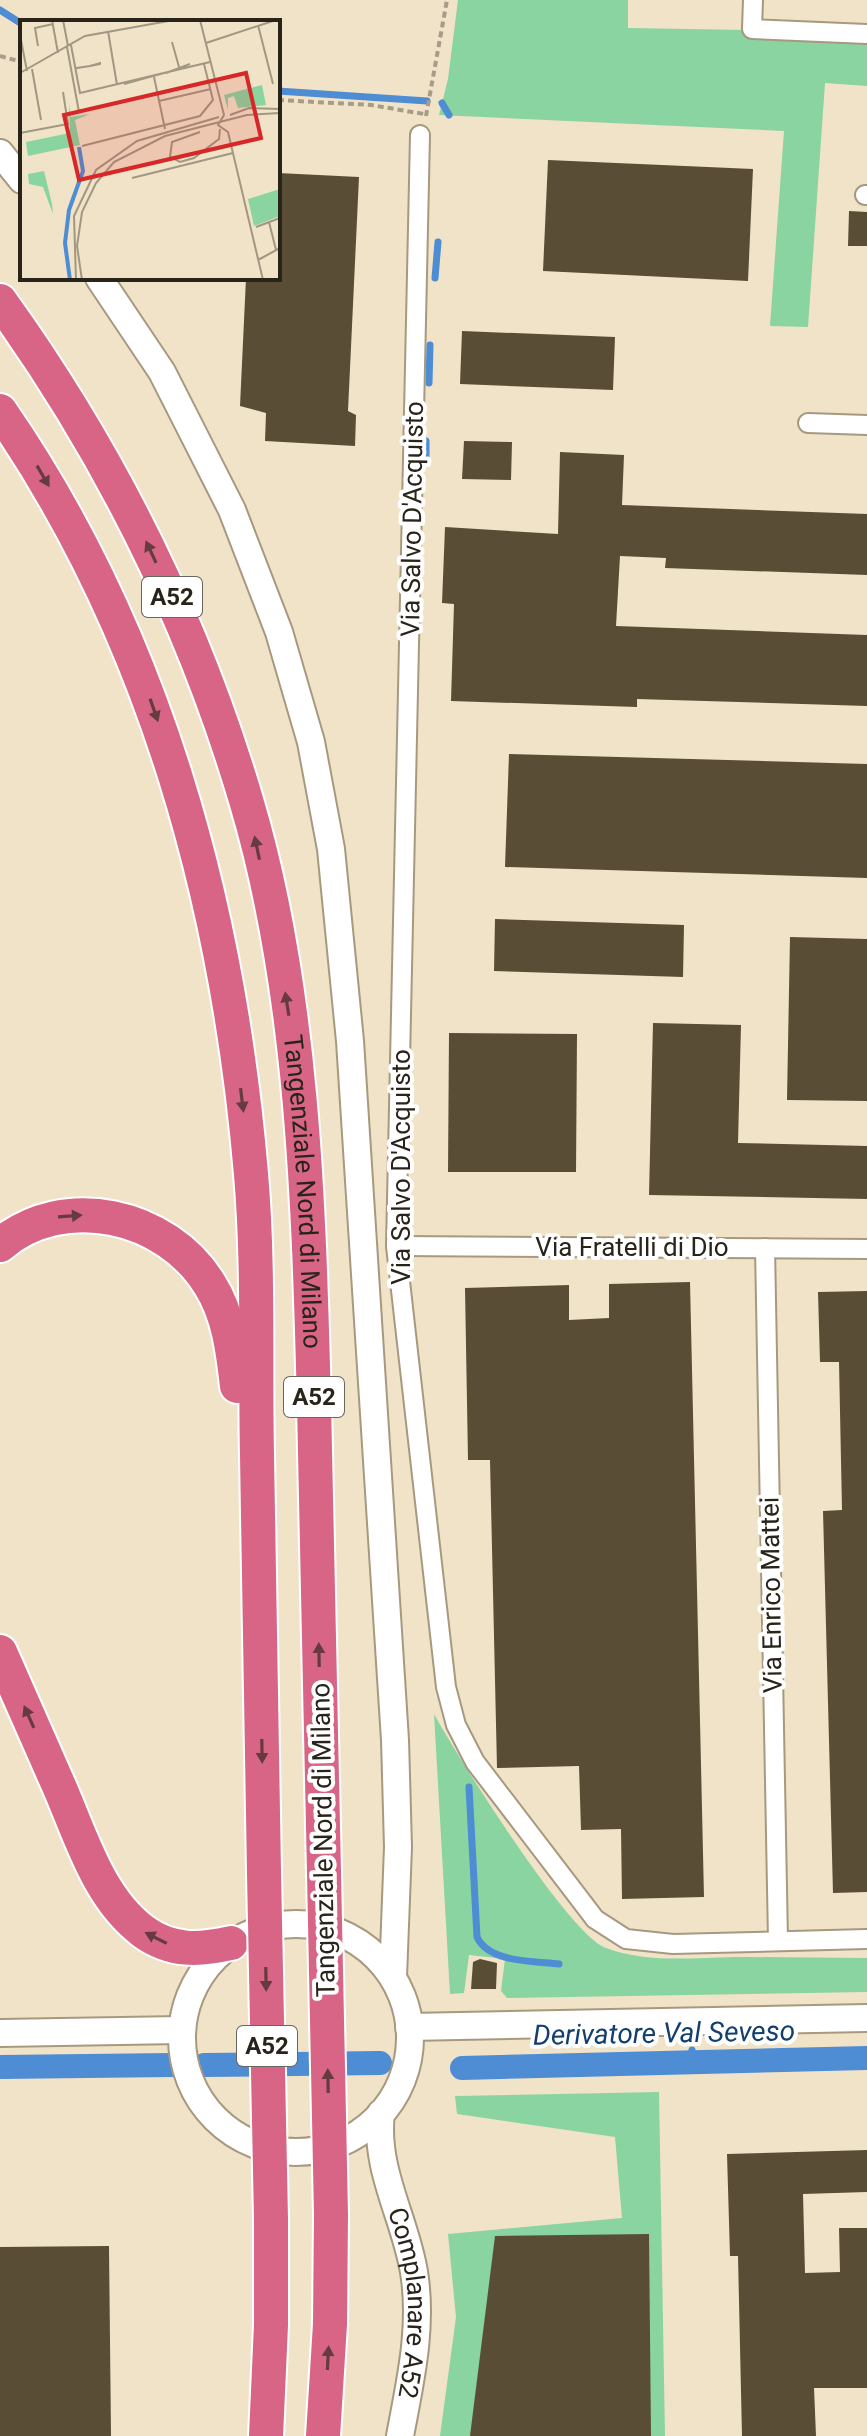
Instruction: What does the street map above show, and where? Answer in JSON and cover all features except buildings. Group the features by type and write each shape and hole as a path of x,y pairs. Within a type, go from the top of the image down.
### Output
{"highway":[{"name":"Tangenziale Nord di Milano","path":"0,301 49,369 124,495 190,637 247,802 274,925 296,1061 310,1223 331,2215 330,2324 323,2436"},
{"name":"Tangenziale Nord di Milano","path":"0,411 80,539 151,700 188,812 229,990 252,1176 271,2219 266,2436"},
{"path":"0,1245 23,1228 39,1221 59,1216 100,1216 157,1235 187,1256 209,1283 232,1344 241,1480 261,1676"},
{"path":"0,1652 89,1856 113,1900 146,1933 166,1943 198,1951 231,1943"}],"main road":[{"path":"0,153 20,178"},
{"path":"100,280 162,372 232,510 279,632 311,742 331,849 350,1041 361,1254 389,1634 397,1803 393,1977"},
{"path":"356,1940 378,1932 392,1913 396,1896"},
{"path":"294,1923 326,1927 356,1940 393,1977 406,2009 408,2056 400,2084 381,2113 364,2129 341,2142 305,2152 272,2150 242,2139 216,2120 196,2094 184,2063 181,2030 184,2010 200,1977 231,1943 262,1928 294,1923"},
{"path":"409,2027 867,2018"},
{"path":"0,2033 181,2030"},
{"name":"Complanare A52","path":"381,2113 379,2152 405,2230 417,2312 413,2368 400,2436"},
{"name":"Complanare A52","path":"341,2142 384,2173"}],"street":[{"path":"753,0 752,29 867,34"},
{"name":"Via Salvo D'Acquisto","path":"420,135 396,1246 446,1687 456,1725 475,1762 595,1919 609,1931 626,1939 673,1944 867,1939"},
{"path":"808,423 867,425"},
{"name":"Via Fratelli di Dio","path":"396,1246 867,1249"},
{"name":"Via Enrico Mattei","path":"765,1248 778,1941"}],"path":[{"path":"420,135 427,115 447,0"},
{"path":"0,56 20,61"},
{"path":"280,100 371,105 427,115"}],"green space":[{"path":"458,0 628,0 628,28 747,30 867,41 867,86 825,83 808,327 770,326 784,131 439,115 448,79"},
{"path":"434,1714 541,1879 566,1912 589,1936 606,1948 637,1956 669,1958 867,1958 867,1992 507,1998 501,1991 505,1959 469,1955 464,1993 450,1994"},
{"path":"659,2092 665,2436 440,2436 456,2317 448,2234 622,2218 615,2137 457,2114 455,2096"}],"waterway":[{"path":"0,10 20,23"},
{"path":"280,91 427,101"},
{"path":"442,103 449,115"},
{"path":"435,278 438,242"},
{"path":"429,383 430,345"},
{"path":"426,441 426,460"},
{"path":"469,1787 477,1937 483,1946 502,1956 559,1964"},
{"path":"692,2050 692,2061"},
{"name":"Derivatore Val Seveso","path":"462,2068 867,2058"},
{"name":"Derivatore Val Seveso","path":"204,2065 380,2063"},
{"name":"Derivatore Val Seveso","path":"0,2067 173,2065"}]}
